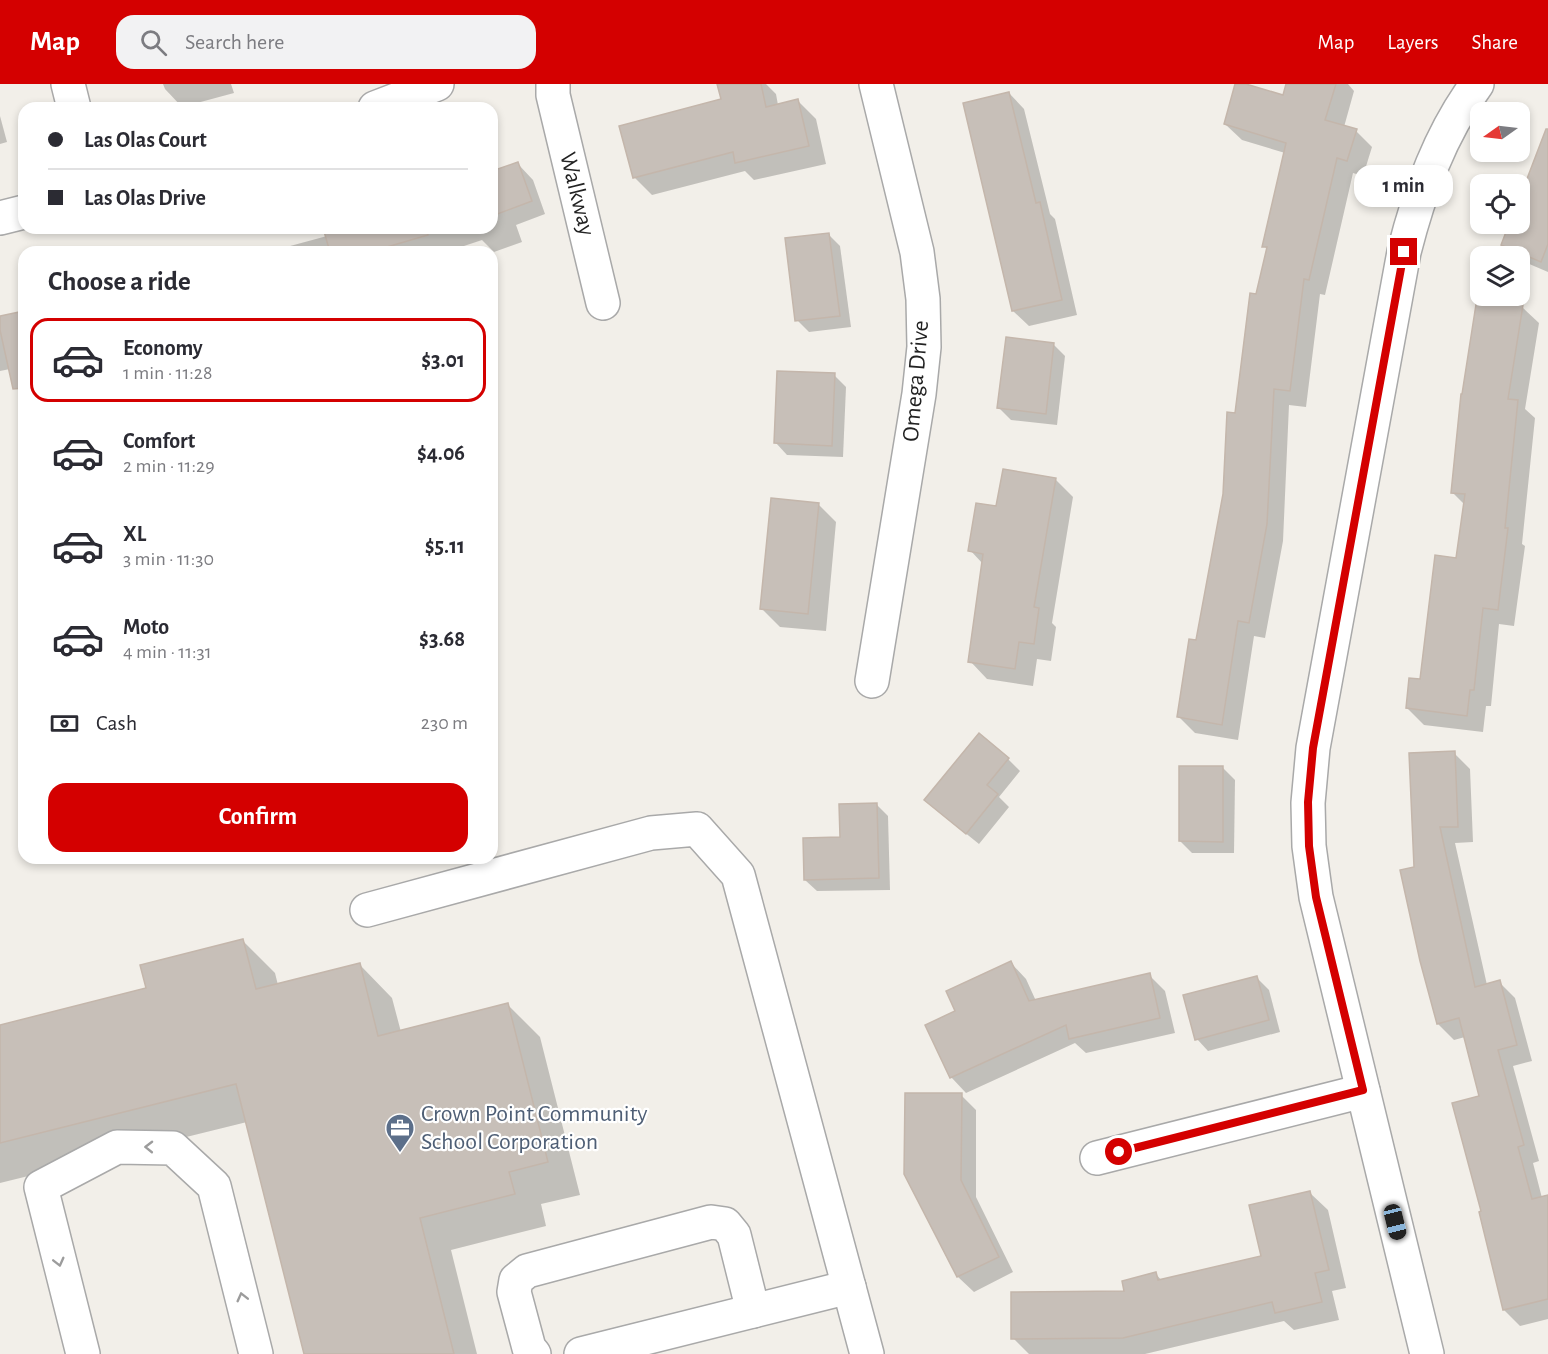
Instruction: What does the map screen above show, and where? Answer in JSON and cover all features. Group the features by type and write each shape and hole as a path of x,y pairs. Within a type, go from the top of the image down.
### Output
{"street":[{"path":"68,84 72,102"},
{"path":"390,102 437,84"},
{"name":"Walkway","path":"553,84 552,95 603,303"},
{"name":"Omega Drive","path":"872,681 919,394 924,347 923,299 916,252 876,84"},
{"path":"1427,1354 1316,897 1309,846 1308,802 1313,748 1404,252 1417,201 1433,161 1477,84"},
{"path":"0,218 18,214"},
{"path":"367,910 651,833 697,829 738,875 867,1354"},
{"path":"1097,1158 1363,1090"},
{"path":"82,1354 41,1187 117,1147 173,1148 214,1186 256,1354"},
{"path":"534,1354 529,1348 514,1292 516,1280 526,1272 711,1222 725,1224 734,1235 753,1311"},
{"path":"581,1354 849,1287"}],"building":[{"path":"717,84 761,84 766,107 798,99 809,146 735,163 733,152 633,178 619,126 721,99"},
{"path":"1235,84 1246,84 1283,95 1286,84 1336,84 1325,120 1357,129 1347,161 1337,158 1309,280 1304,279 1290,391 1274,389 1267,524 1249,623 1238,621 1222,725 1177,717 1189,639 1196,640 1223,494 1227,412 1235,413 1250,293 1256,294 1267,247 1262,247 1286,143 1224,124"},
{"path":"1009,92 1036,203 1040,202 1062,300 1012,311 963,103"},
{"path":"1546,129 1548,129 1548,244 1541,262 1530,257 1530,246 1501,245 1505,234 1530,234 1529,174"},
{"path":"518,162 532,201 498,214 498,169"},
{"path":"829,233 840,316 795,321 785,238"},
{"path":"325,234 428,235 390,246 328,246"},
{"path":"1476,306 1523,306 1508,399 1518,400 1505,528 1508,528 1498,610 1483,608 1474,690 1470,690 1467,716 1406,708 1409,678 1420,679 1435,555 1456,558 1465,494 1451,493 1462,394"},
{"path":"18,312 18,389 13,389 0,330 0,316"},
{"path":"1006,337 1054,343 1046,414 997,408"},
{"path":"777,371 835,373 832,446 774,443"},
{"path":"1003,469 1056,478 1034,607 1039,608 1034,644 1019,642 1015,669 968,662 983,554 968,551 976,503 996,506"},
{"path":"771,498 819,503 808,614 760,609"},
{"path":"979,733 1009,758 987,785 998,794 966,834 924,800"},
{"path":"1455,751 1458,827 1440,827 1475,987 1500,980 1517,1045 1498,1050 1524,1145 1518,1147 1532,1199 1548,1195 1548,1299 1503,1310 1479,1212 1481,1211 1452,1103 1479,1096 1459,1018 1437,1024 1420,961 1400,870 1414,867 1409,753"},
{"path":"1179,766 1223,766 1223,842 1179,841"},
{"path":"877,803 879,878 804,880 803,838 840,837 839,804"},
{"name":"Crown Point Community School Corporation","path":"243,939 256,989 360,963 378,1036 508,1003 548,1162 509,1172 515,1194 420,1218 454,1354 304,1354 236,1084 0,1143 0,1025 146,988 140,965"},
{"path":"1011,961 1029,1001 1150,973 1160,1018 1069,1039 1066,1025 950,1078 925,1025 955,1011 946,991"},
{"path":"1257,976 1269,1020 1195,1040 1183,995"},
{"path":"905,1093 962,1093 961,1180 999,1257 957,1277 904,1174"},
{"path":"1310,1191 1329,1270 1315,1273 1322,1302 1275,1313 1272,1302 1123,1338 1011,1339 1011,1292 1124,1291 1122,1281 1156,1272 1158,1280 1261,1256 1249,1205"}],"place":[{"name":"Crown Point Community School Corporation","path":"400,1154"}],"route":[{"path":"1119,1152 1363,1090 1316,897 1309,846 1308,802 1313,748 1404,252"}]}
